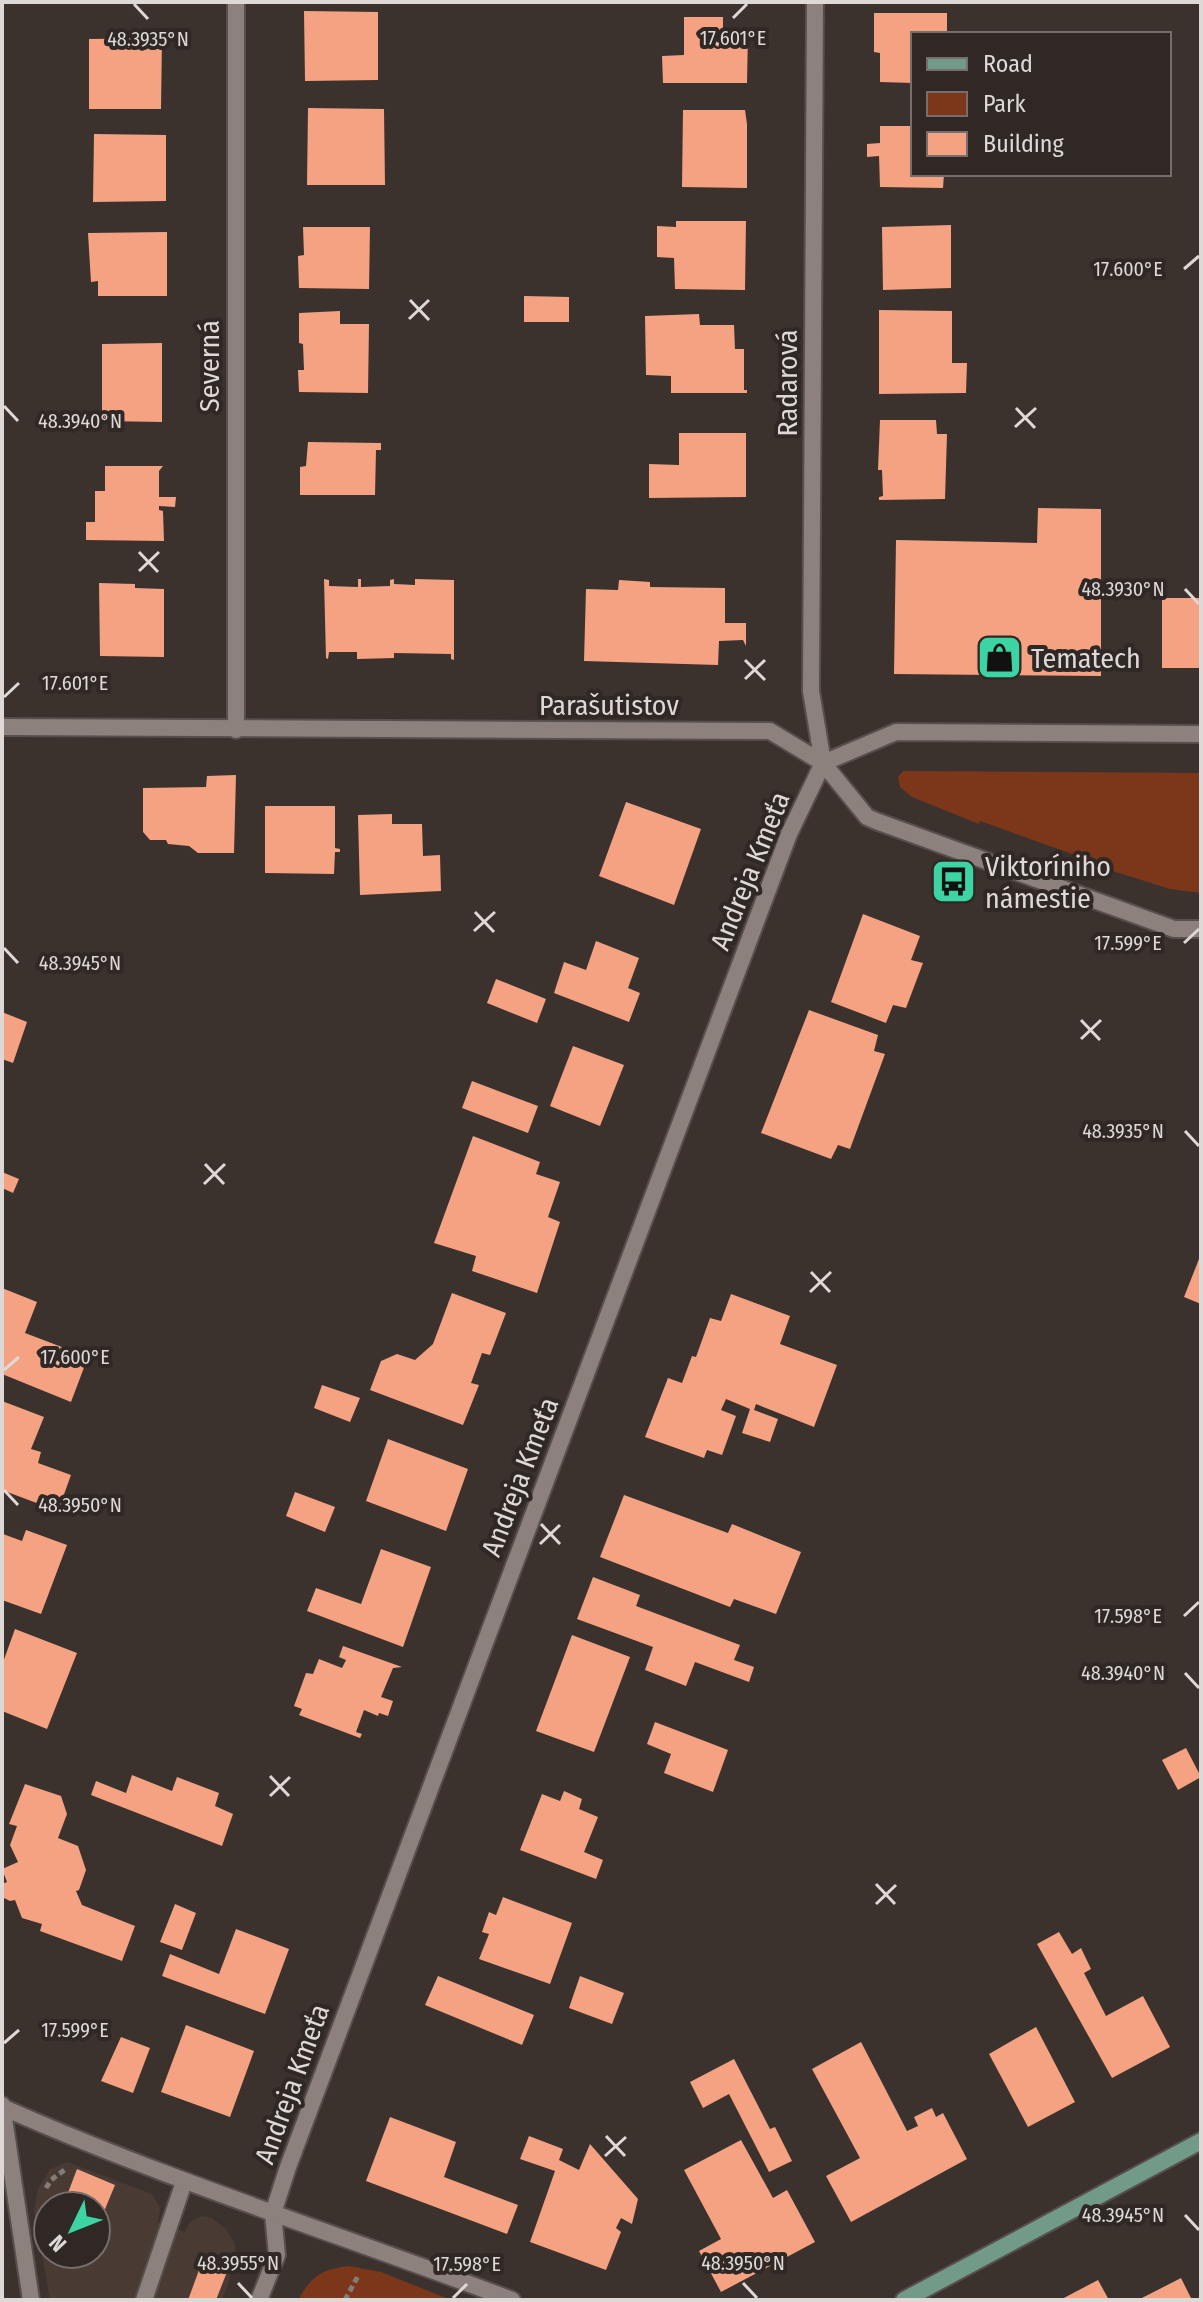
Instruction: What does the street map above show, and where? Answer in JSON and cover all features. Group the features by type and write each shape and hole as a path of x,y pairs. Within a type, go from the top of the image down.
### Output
{"street":[{"name":"Severná","path":"236,2 236,730"},
{"name":"Radarová","path":"815,2 811,691 823,763"},
{"name":"Parašutistov","path":"2,727 770,731 823,763"},
{"path":"1201,734 896,732 823,763 867,817 876,821 1174,929 1201,929"},
{"name":"Andreja Kmeťa","path":"273,2213 789,834 823,763"},
{"path":"2,2106 78,2141 184,2182 371,2246 512,2300"},
{"path":"2,2106 31,2300"},
{"path":"904,2300 1201,2141"},
{"path":"144,2300 184,2182"},
{"path":"259,2300 277,2255 273,2213"}],"path":[{"path":"46,2190 51,2180 68,2167 78,2141"},
{"path":"345,2300 360,2271"}],"shaded area":[{"path":"67,2162 152,2194 160,2208 158,2223 185,2232 190,2222 202,2216 212,2218 226,2229 235,2244 236,2262 222,2300 50,2300 45,2270 112,2270 112,2190 38,2189 50,2169"}],"green space":[{"path":"903,771 1201,773 1201,893 1170,889 1075,859 1075,855 980,821 979,824 912,797 900,787 898,777"},
{"path":"349,2266 381,2272 451,2300 298,2300 318,2275"}],"building":[{"path":"304,11 378,12 378,80 305,81"},
{"path":"874,13 947,13 947,32 911,32 911,83 880,82 880,53 874,52"},
{"path":"684,17 723,17 723,32 748,32 747,83 663,83 662,56 684,55"},
{"path":"162,38 161,109 89,109 89,39"},
{"path":"308,108 384,109 385,185 307,185"},
{"path":"683,110 745,110 747,188 682,187"},
{"path":"880,126 911,126 911,176 944,176 943,188 880,187 879,156 867,157 867,144 880,143"},
{"path":"94,134 166,135 166,201 93,202"},
{"path":"676,221 746,221 745,290 675,289 674,258 657,257 657,226 676,227"},
{"path":"951,225 951,288 883,290 882,227"},
{"path":"303,227 370,227 369,289 299,288 298,256 304,255"},
{"path":"167,232 167,296 98,296 98,281 91,282 88,233"},
{"path":"524,296 569,297 569,322 524,322"},
{"path":"879,310 952,311 952,363 967,363 966,393 879,394"},
{"path":"340,311 340,324 369,324 368,393 299,392 298,370 304,370 303,344 299,343 299,313"},
{"path":"699,314 700,325 734,325 735,349 744,349 744,390 747,393 671,393 671,376 646,375 645,316"},
{"path":"162,343 162,422 102,421 102,344"},
{"path":"880,420 936,420 937,434 947,434 945,499 879,500 883,496 882,470 878,470"},
{"path":"679,433 746,433 746,497 649,498 649,464 679,465"},
{"path":"308,442 381,443 381,450 376,450 375,495 300,495 300,467 306,466"},
{"path":"105,466 163,466 159,471 159,497 176,497 175,507 159,506 159,510 163,511 164,541 86,540 86,522 95,522 95,491 105,491"},
{"path":"1038,508 1101,509 1101,676 894,674 896,540 1037,543"},
{"path":"324,579 329,580 329,586 358,587 358,579 361,579 361,587 390,586 390,580 394,579 394,584 415,585 415,579 454,580 454,660 451,654 394,653 394,658 357,659 357,652 329,652 326,658"},
{"path":"619,580 650,582 650,587 725,588 725,623 746,623 746,646 743,640 719,641 718,665 584,661 586,589 618,590"},
{"path":"99,583 164,589 164,657 100,656"},
{"path":"1162,598 1201,598 1201,668 1162,668"},
{"path":"236,775 234,853 198,853 189,846 168,844 166,840 150,840 143,832 143,788 206,787 207,776"},
{"path":"626,802 701,829 674,905 599,876"},
{"path":"265,806 335,806 335,848 340,852 335,852 334,874 265,873"},
{"path":"392,814 392,824 422,824 423,856 440,855 441,891 360,895 358,815"},
{"path":"863,914 920,936 911,960 923,963 906,1008 893,1005 886,1023 831,1002"},
{"path":"596,941 639,958 628,988 640,993 629,1022 554,993 564,962 586,970"},
{"path":"496,979 546,999 537,1023 487,1003"},
{"path":"809,1010 878,1035 874,1051 885,1054 850,1149 838,1145 831,1159 761,1133"},
{"path":"2,1012 27,1022 13,1063 2,1059"},
{"path":"573,1046 624,1065 600,1126 550,1106"},
{"path":"472,1081 538,1106 528,1133 462,1108"},
{"path":"473,1136 540,1162 536,1174 560,1182 548,1217 560,1222 537,1293 472,1271 476,1256 434,1243"},
{"path":"2,1172 19,1179 13,1193 2,1188"},
{"path":"1201,1254 1201,1304 1184,1297"},
{"path":"2,1288 37,1302 25,1333 88,1357 71,1402 2,1374"},
{"path":"452,1293 506,1313 490,1355 482,1353 471,1383 479,1385 463,1425 370,1390 381,1361 397,1354 415,1360 433,1344"},
{"path":"731,1294 790,1316 780,1344 837,1365 814,1427 756,1404 754,1410 778,1419 770,1442 742,1433 750,1409 726,1399 721,1410 736,1416 722,1455 707,1450 704,1458 645,1437 668,1378 682,1383 692,1356 696,1357 710,1318 721,1321"},
{"path":"322,1385 360,1398 350,1422 314,1408"},
{"path":"2,1401 44,1417 31,1449 41,1452 38,1463 71,1475 58,1511 2,1490"},
{"path":"388,1439 468,1469 446,1531 366,1501"},
{"path":"295,1492 335,1507 325,1532 286,1516"},
{"path":"624,1495 728,1533 732,1524 801,1552 776,1614 734,1599 730,1607 600,1557"},
{"path":"26,1530 67,1545 41,1614 2,1600 3,1534 22,1541"},
{"path":"381,1549 431,1567 403,1647 307,1611 316,1588 361,1604"},
{"path":"593,1577 640,1595 636,1606 740,1645 734,1660 754,1667 749,1682 695,1662 686,1686 645,1670 653,1647 577,1619"},
{"path":"15,1629 77,1653 47,1729 2,1711 2,1665"},
{"path":"572,1635 630,1657 594,1752 536,1731"},
{"path":"343,1646 402,1667 393,1668 381,1697 393,1701 388,1716 379,1713 378,1716 364,1710 356,1732 362,1734 360,1738 299,1715 302,1709 294,1706 306,1673 313,1674 319,1659 342,1668 346,1660 339,1657"},
{"path":"655,1722 728,1750 713,1792 664,1773 671,1754 647,1744"},
{"path":"1186,1748 1201,1777 1178,1790 1162,1760"},
{"path":"132,1775 172,1791 177,1777 219,1793 215,1806 233,1814 222,1846 91,1795 96,1781 126,1793"},
{"path":"25,1784 61,1796 67,1814 58,1838 78,1846 86,1870 76,1891 82,1905 135,1926 122,1961 40,1931 42,1924 22,1918 15,1900 4,1898 2,1884 7,1882 2,1869 18,1862 10,1845 17,1826 9,1824"},
{"path":"564,1791 582,1799 579,1809 598,1817 584,1852 603,1860 596,1879 520,1850 542,1794 560,1801"},
{"path":"503,1897 572,1923 550,1984 479,1959 489,1934 482,1932 489,1912 496,1915"},
{"path":"175,1904 196,1913 182,1950 160,1942"},
{"path":"236,1929 289,1949 265,2014 162,1976 170,1954 219,1974"},
{"path":"1059,1932 1072,1954 1081,1948 1091,1969 1084,1973 1106,2016 1143,1996 1170,2047 1112,2078 1037,1944"},
{"path":"438,1976 534,2015 522,2045 425,2005"},
{"path":"580,1976 624,1993 612,2024 569,2008"},
{"path":"186,2025 254,2051 230,2117 161,2092"},
{"path":"1036,2027 1075,2102 1028,2127 989,2054"},
{"path":"121,2037 150,2048 133,2093 101,2081"},
{"path":"861,2042 907,2131 918,2126 914,2117 932,2108 936,2117 943,2113 967,2159 851,2222 826,2176 860,2158 812,2069"},
{"path":"734,2059 770,2129 775,2127 792,2161 769,2172 729,2094 703,2108 690,2082"},
{"path":"390,2117 456,2142 444,2177 518,2205 507,2234 366,2181"},
{"path":"529,2136 563,2149 559,2160 579,2170 590,2144 638,2199 632,2224 621,2218 616,2228 621,2232 606,2270 530,2242 555,2171 520,2159"},
{"path":"741,2140 773,2198 787,2190 815,2242 721,2292 699,2251 721,2239 684,2170"},
{"path":"77,2169 115,2185 112,2192 69,2190"},
{"path":"202,2262 227,2272 216,2300 188,2300"},
{"path":"1181,2278 1192,2300 1138,2300"},
{"path":"1098,2280 1109,2300 1060,2300"}],"place":[{"name":"Tematech","path":"1000,658"},
{"name":"Viktoríniho námestie","path":"954,882"}]}
